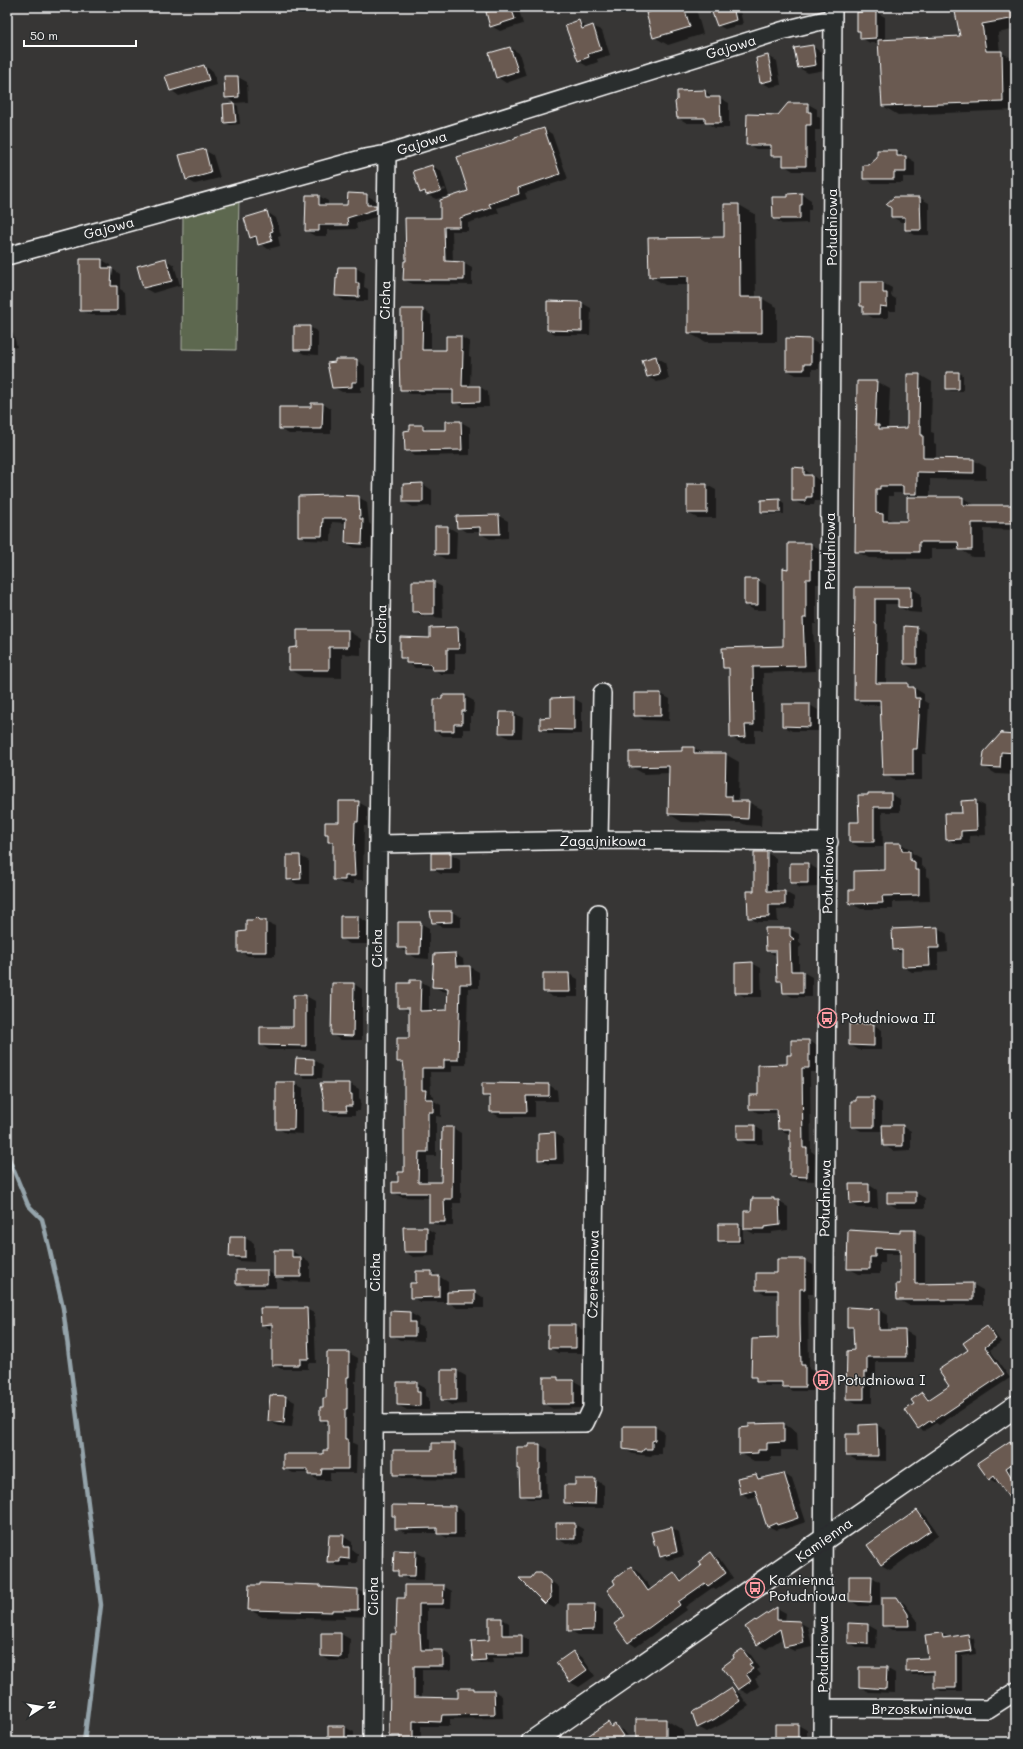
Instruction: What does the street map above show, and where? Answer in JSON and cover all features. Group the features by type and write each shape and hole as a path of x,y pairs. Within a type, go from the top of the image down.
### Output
{"street":[{"name":"Gajowa","path":"7,256 365,158 387,154 781,31 833,12"},
{"name":"Południowa","path":"822,1742 822,1484 829,842 833,12"},
{"name":"Cicha","path":"372,1742 378,844 387,154"},
{"path":"599,840 602,693"},
{"name":"Zagajnikowa","path":"378,844 599,840 829,842"},
{"name":"Czereśniowa","path":"374,1424 585,1422 589,1417 592,1408 598,913"},
{"name":"Kamienna","path":"532,1742 1016,1406"},
{"name":"Brzoskwiniowa","path":"822,1708 988,1709 1012,1698"}],"green space":[{"path":"239,199 236,350 182,349 183,215"}],"building":[{"path":"501,7 511,7 515,19 490,27 486,12"},
{"path":"666,7 684,7 690,27 653,38 646,13"},
{"path":"710,7 733,7 736,20 717,26"},
{"path":"954,7 1016,7 1016,18 982,24 986,51 1002,51 1003,102 882,106 878,40 960,36"},
{"path":"876,11 876,38 860,39 860,31 857,31 857,12"},
{"path":"579,20 582,29 593,25 601,50 588,54 589,57 578,61 565,25"},
{"path":"813,45 816,65 798,68 794,48"},
{"path":"510,47 518,71 496,78 489,53"},
{"path":"768,55 773,80 760,83 756,58"},
{"path":"204,65 209,80 170,91 165,76"},
{"path":"224,76 238,76 239,97 225,98"},
{"path":"705,90 706,97 720,97 721,123 705,123 705,118 677,118 675,102 677,100 677,91"},
{"path":"234,103 236,122 224,123 223,104"},
{"path":"788,103 808,103 808,112 811,112 811,125 806,125 806,166 783,166 783,156 771,156 771,145 746,145 747,114 778,115"},
{"path":"544,128 560,174 518,188 519,194 489,204 491,208 460,218 460,227 444,227 445,261 464,262 464,280 403,280 404,261 406,261 405,218 440,218 440,200 468,191 457,157 515,139 515,137"},
{"path":"205,149 211,173 186,180 179,155"},
{"path":"877,150 897,150 897,156 906,156 906,172 894,172 894,179 863,179 863,165 869,165 877,158"},
{"path":"432,165 441,191 426,195 425,191 420,193 413,171"},
{"path":"348,193 367,194 367,205 376,205 376,209 347,218 348,225 319,225 319,231 305,231 306,195 319,195 319,205 347,205"},
{"path":"802,193 800,219 773,219 772,197 788,197 788,194"},
{"path":"894,197 920,197 921,230 905,230 905,217 891,217 891,208 886,204"},
{"path":"724,204 739,204 740,297 762,297 762,333 688,333 688,276 649,277 648,238 724,237"},
{"path":"267,211 273,231 270,232 272,241 258,245 256,236 250,238 244,218"},
{"path":"166,258 172,281 143,288 137,266"},
{"path":"80,259 102,259 102,268 112,268 111,286 117,286 117,311 80,311"},
{"path":"338,267 356,267 356,283 359,283 359,297 335,296"},
{"path":"860,282 883,282 883,293 887,293 887,307 880,306 879,314 863,314 863,306 860,306"},
{"path":"547,301 582,302 582,331 547,330"},
{"path":"401,309 423,309 422,350 446,350 446,336 461,336 461,350 463,351 462,386 480,386 480,402 453,403 453,390 400,390 399,359 401,359"},
{"path":"294,326 310,326 310,350 294,350"},
{"path":"786,338 811,339 811,364 804,364 804,370 786,370"},
{"path":"656,356 660,374 647,377 642,360"},
{"path":"335,359 357,359 357,382 352,382 352,387 332,388 327,363 335,362"},
{"path":"946,372 959,372 959,389 946,389"},
{"path":"907,374 920,374 919,425 921,425 921,435 923,435 923,458 974,459 974,473 917,472 917,494 903,494 903,486 880,486 880,489 876,489 876,513 883,514 883,521 907,521 907,497 963,497 963,505 1016,505 1016,523 972,523 972,550 959,550 958,542 919,542 919,552 855,552 857,381 877,381 875,425 879,425 879,429 907,428"},
{"path":"311,403 323,403 322,429 279,429 279,407 311,407"},
{"path":"446,421 461,421 462,450 405,451 404,431 410,430 410,425 423,425 423,430 446,430"},
{"path":"792,467 804,468 804,475 812,475 812,497 806,497 806,501 792,501"},
{"path":"423,483 423,502 403,502 403,484"},
{"path":"687,484 707,484 707,513 687,513"},
{"path":"298,496 359,496 360,519 363,519 362,544 345,543 346,518 323,518 322,536 298,536"},
{"path":"780,499 780,512 761,512 761,500"},
{"path":"499,515 500,534 480,534 480,527 457,528 456,516"},
{"path":"435,526 448,526 448,554 435,554"},
{"path":"788,543 811,543 811,579 806,579 806,618 803,618 805,666 753,667 754,725 745,725 746,737 730,738 729,668 723,668 722,648 783,646 783,568 788,569"},
{"path":"744,579 758,579 758,605 744,605"},
{"path":"412,581 434,581 434,614 412,612"},
{"path":"855,587 911,587 911,608 898,607 898,599 875,599 875,624 877,624 876,683 908,683 908,687 914,687 915,698 920,698 917,749 913,749 913,775 883,775 880,700 854,700"},
{"path":"904,626 917,627 917,664 904,664"},
{"path":"458,627 459,649 447,649 447,670 432,670 431,664 406,663 406,658 400,658 400,637 430,638 430,628"},
{"path":"297,630 348,630 348,647 329,647 329,670 289,670 289,648 297,647"},
{"path":"634,693 661,693 661,716 634,716"},
{"path":"442,695 465,695 465,711 462,711 462,724 454,724 454,731 434,731 434,699 442,699"},
{"path":"574,697 574,730 540,729 540,718 551,717 551,698"},
{"path":"782,704 810,704 810,727 782,726"},
{"path":"500,712 514,712 514,733 499,733"},
{"path":"1002,732 1002,734 1016,735 1016,753 1001,752 1000,768 982,767 984,752"},
{"path":"682,747 694,747 694,753 726,753 725,796 732,796 732,801 749,801 748,819 732,818 732,816 668,814 669,766 629,767 629,752 682,751"},
{"path":"868,793 891,793 891,807 874,807 874,842 849,842 849,822 859,822 858,795 868,795"},
{"path":"976,800 977,830 961,831 961,839 946,840 945,813 962,813 961,801"},
{"path":"339,801 359,801 358,822 355,822 355,876 345,876 345,880 333,880 333,842 328,842 328,834 325,834 325,822 339,822"},
{"path":"885,843 901,843 902,851 910,851 910,860 915,862 915,870 919,870 919,895 882,896 883,903 849,904 849,890 854,890 854,871 885,870"},
{"path":"754,852 767,852 767,891 785,891 785,905 769,905 769,917 748,918 747,891 754,891"},
{"path":"431,853 451,853 451,869 431,869"},
{"path":"287,855 300,855 301,879 287,880"},
{"path":"790,863 808,863 808,883 790,883"},
{"path":"430,911 452,911 452,922 432,923"},
{"path":"340,916 358,916 358,939 340,939"},
{"path":"256,917 259,920 266,920 266,952 238,952 238,932 246,931 246,920 253,920"},
{"path":"398,922 421,922 420,954 406,954 406,948 398,948"},
{"path":"938,927 939,948 929,948 930,966 902,967 902,949 893,950 892,929"},
{"path":"765,928 790,928 790,936 794,939 790,943 791,971 803,971 803,993 783,993 782,981 777,981 776,951 766,951"},
{"path":"455,953 456,966 470,966 471,984 460,984 458,1060 444,1060 444,1068 422,1068 422,1090 426,1090 425,1099 433,1099 433,1112 428,1112 428,1152 419,1152 418,1182 441,1182 442,1127 453,1127 452,1199 444,1199 445,1222 429,1222 429,1193 392,1193 392,1182 398,1182 398,1172 404,1172 404,1069 403,1062 397,1062 397,1038 409,1038 409,1008 398,1008 398,983 410,983 410,980 421,980 420,1011 447,1010 448,988 432,987 434,954"},
{"path":"753,962 753,993 735,993 735,963"},
{"path":"543,973 569,973 570,992 543,992"},
{"path":"332,983 354,983 353,1036 331,1035"},
{"path":"293,995 306,995 306,1046 260,1045 260,1027 293,1027"},
{"path":"849,1024 874,1024 874,1046 849,1045"},
{"path":"791,1040 809,1040 809,1068 802,1068 803,1148 807,1148 807,1177 790,1176 790,1129 778,1129 777,1109 749,1109 749,1095 758,1095 758,1065 787,1064 787,1055 791,1055"},
{"path":"296,1058 314,1059 314,1074 295,1074"},
{"path":"276,1082 295,1082 294,1129 276,1129"},
{"path":"320,1083 350,1083 352,1106 346,1106 347,1111 324,1111 324,1101"},
{"path":"482,1083 549,1084 549,1096 526,1096 527,1112 490,1112 490,1096 482,1096"},
{"path":"856,1097 874,1097 874,1127 851,1127 851,1101 856,1101"},
{"path":"737,1125 755,1125 755,1140 737,1140"},
{"path":"882,1125 903,1125 903,1146 883,1146"},
{"path":"555,1132 556,1159 538,1160 538,1133"},
{"path":"849,1184 869,1184 869,1203 850,1204"},
{"path":"887,1192 916,1192 916,1203 887,1203"},
{"path":"752,1198 774,1198 774,1200 779,1200 780,1225 764,1227 764,1229 744,1229 744,1211 751,1211"},
{"path":"718,1224 739,1224 739,1241 718,1241"},
{"path":"403,1227 427,1227 427,1252 404,1252"},
{"path":"848,1230 900,1233 900,1230 915,1230 915,1284 973,1283 973,1300 897,1300 896,1284 900,1284 900,1249 875,1248 875,1257 870,1257 870,1269 847,1269"},
{"path":"230,1237 245,1237 245,1257 229,1257"},
{"path":"274,1250 292,1250 292,1257 301,1257 301,1277 274,1277"},
{"path":"777,1259 805,1259 805,1289 800,1289 800,1324 801,1365 805,1365 805,1387 782,1387 782,1382 756,1382 756,1377 751,1377 752,1339 778,1338 778,1290 756,1290 756,1273 777,1273"},
{"path":"236,1270 267,1270 267,1284 236,1284"},
{"path":"416,1271 432,1271 432,1276 439,1276 439,1297 410,1298 410,1283 416,1283"},
{"path":"475,1291 475,1303 447,1303 447,1292"},
{"path":"847,1307 879,1309 879,1330 905,1330 906,1357 867,1357 867,1372 864,1372 864,1399 846,1399 847,1351 854,1350 853,1327 847,1327"},
{"path":"260,1308 307,1308 309,1359 300,1359 300,1365 272,1365 272,1324 261,1325"},
{"path":"390,1311 410,1312 410,1322 415,1322 415,1336 390,1336"},
{"path":"548,1325 576,1325 576,1348 548,1348"},
{"path":"987,1326 996,1339 985,1347 1004,1374 932,1422 931,1420 918,1429 905,1410 914,1404 911,1400 922,1392 928,1400 949,1386 938,1370 968,1350 963,1343"},
{"path":"327,1352 349,1352 347,1409 345,1409 345,1439 348,1439 348,1469 322,1469 321,1475 308,1475 308,1469 283,1469 283,1454 323,1454 323,1450 328,1450 328,1420 320,1420 320,1407 323,1407 323,1398 326,1398"},
{"path":"441,1370 457,1370 457,1400 441,1400"},
{"path":"543,1377 558,1377 558,1380 574,1380 574,1404 543,1404"},
{"path":"397,1382 417,1382 417,1392 420,1392 420,1406 397,1405"},
{"path":"270,1395 286,1396 284,1423 268,1421"},
{"path":"784,1423 784,1442 767,1443 767,1450 758,1450 758,1453 739,1454 739,1428 749,1427 749,1424"},
{"path":"877,1424 878,1456 846,1456 846,1434 859,1434 859,1425"},
{"path":"623,1426 655,1426 655,1440 652,1441 652,1449 644,1449 642,1452 623,1449"},
{"path":"1010,1441 1016,1450 1016,1461 1006,1468 1016,1485 1016,1508 994,1476 989,1480 977,1463"},
{"path":"432,1443 455,1443 455,1475 393,1475 393,1450 432,1450"},
{"path":"529,1444 540,1444 539,1496 520,1496 519,1469 517,1469 517,1447 529,1447"},
{"path":"784,1473 798,1518 777,1525 776,1523 767,1527 755,1490 740,1494 737,1478 756,1474 758,1479"},
{"path":"575,1479 596,1479 595,1504 564,1503 564,1485 575,1485"},
{"path":"392,1505 455,1506 455,1534 437,1534 437,1528 395,1529 395,1516 392,1516"},
{"path":"917,1510 931,1530 881,1565 867,1545"},
{"path":"556,1523 575,1523 575,1539 556,1539"},
{"path":"672,1527 677,1552 660,1557 657,1545 655,1546 651,1532"},
{"path":"329,1535 344,1535 343,1547 349,1547 349,1559 340,1558 340,1562 327,1562"},
{"path":"394,1550 416,1551 415,1576 398,1576 398,1571 393,1571"},
{"path":"711,1552 726,1573 708,1586 705,1583 678,1602 680,1605 628,1643 614,1624 625,1616 607,1590 615,1584 613,1580 631,1566 648,1591 674,1572 681,1582 701,1566 698,1562"},
{"path":"535,1573 541,1573 550,1581 551,1598 545,1604 519,1578 531,1578"},
{"path":"849,1576 872,1576 871,1602 849,1601"},
{"path":"260,1583 320,1585 320,1587 358,1589 358,1610 332,1610 332,1612 248,1610 249,1585 260,1585"},
{"path":"405,1585 444,1585 443,1604 419,1604 419,1634 421,1650 443,1650 443,1666 414,1666 414,1697 458,1698 458,1688 494,1690 495,1714 442,1715 441,1722 413,1721 413,1742 400,1741 400,1736 389,1736 391,1634 396,1634 397,1598 405,1598"},
{"path":"882,1597 897,1597 908,1614 909,1626 882,1626"},
{"path":"568,1604 595,1604 594,1630 568,1631"},
{"path":"777,1607 777,1620 800,1621 804,1643 784,1647 780,1629 757,1645 745,1627"},
{"path":"489,1618 502,1618 502,1635 522,1635 522,1654 485,1654 486,1660 473,1661 471,1641 489,1640"},
{"path":"848,1623 868,1624 868,1644 848,1643"},
{"path":"321,1633 341,1633 341,1657 321,1656"},
{"path":"942,1633 943,1638 968,1634 971,1651 956,1653 956,1688 934,1688 934,1671 906,1672 906,1659 928,1658 925,1635"},
{"path":"742,1649 752,1663 749,1664 753,1669 746,1674 751,1681 738,1690 722,1667 734,1658 733,1655"},
{"path":"573,1651 587,1670 570,1682 556,1663"},
{"path":"859,1667 887,1667 886,1689 859,1687"},
{"path":"732,1688 740,1701 715,1719 697,1728 692,1712 706,1705"},
{"path":"636,1719 666,1719 666,1742 636,1742"},
{"path":"608,1722 611,1727 615,1724 623,1736 615,1742 579,1742"},
{"path":"775,1724 798,1724 798,1742 775,1742"},
{"path":"328,1726 345,1726 345,1742 328,1742"}],"waterway":[{"path":"7,1154 28,1205 42,1219 63,1308 101,1605 84,1742"}],"place":[{"name":"Południowa II","path":"827,1018"},
{"name":"Południowa I","path":"823,1380"},
{"name":"Kamienna Południowa","path":"755,1588"}]}
